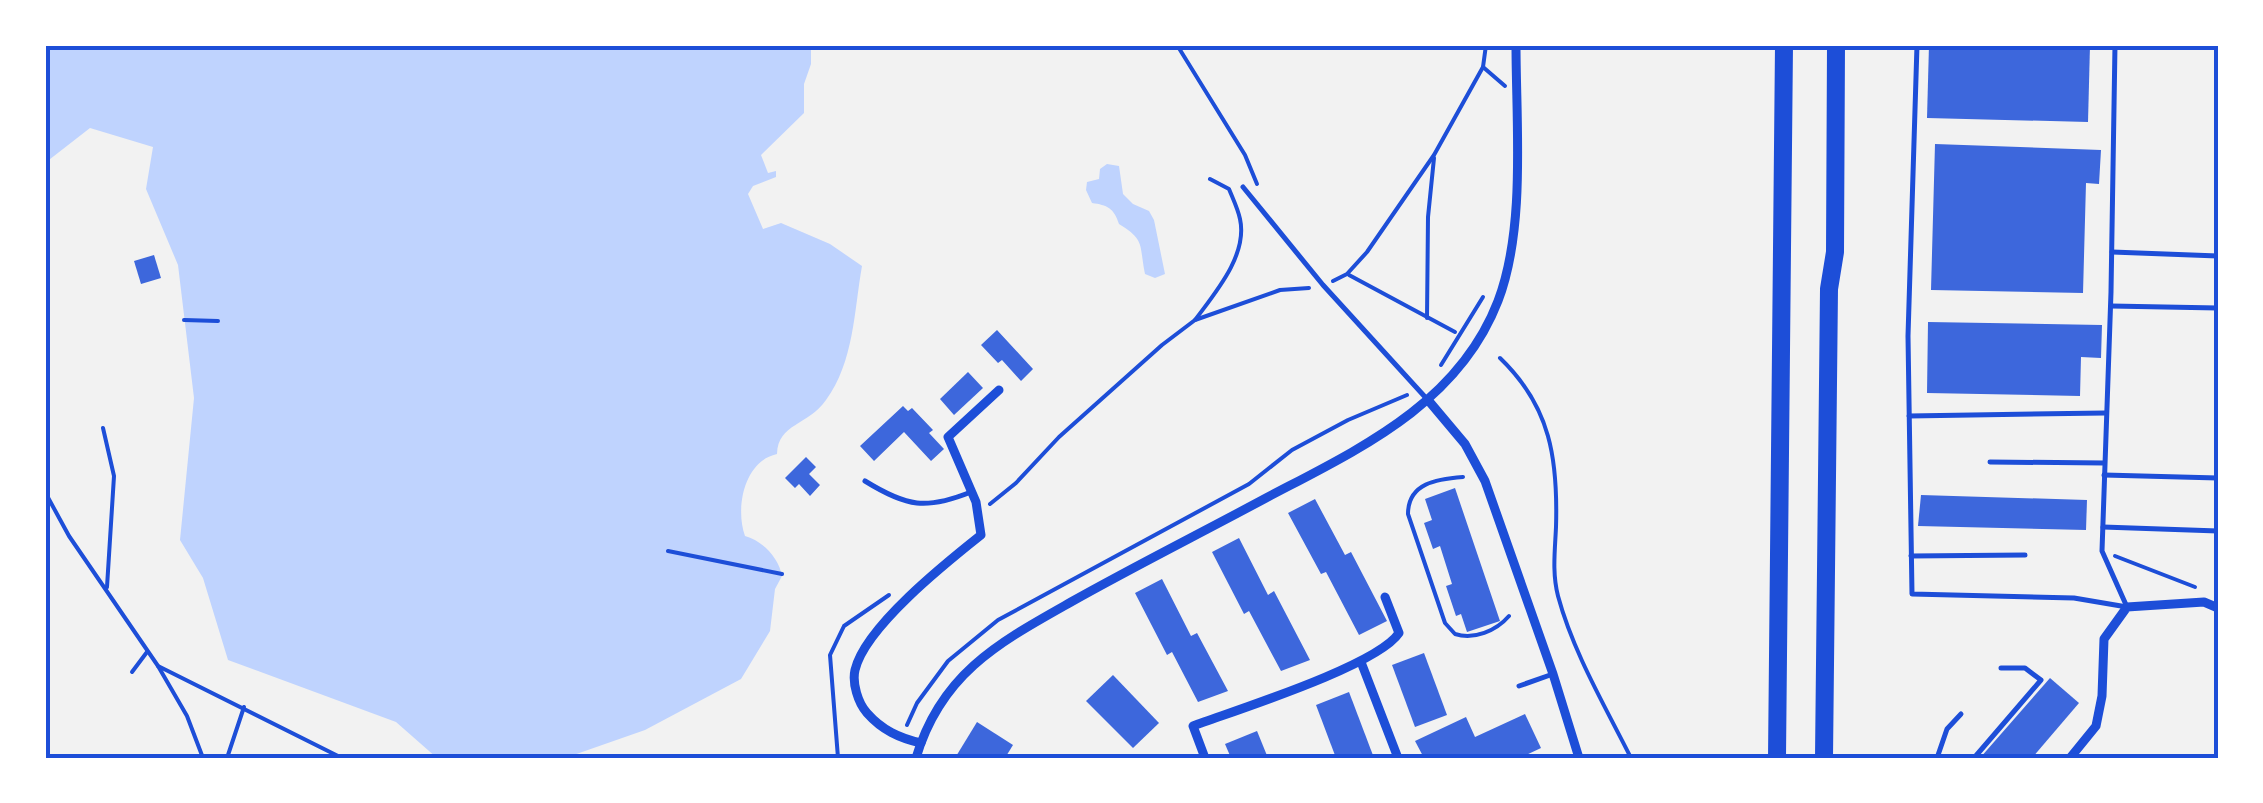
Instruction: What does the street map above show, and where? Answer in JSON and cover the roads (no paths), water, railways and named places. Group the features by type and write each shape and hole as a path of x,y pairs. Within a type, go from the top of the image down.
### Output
{"highway":[{"path":"1777,758 1784,45"},
{"path":"1824,758 1829,289 1835,252 1839,45"}],"street":[{"path":"916,758 949,690 1004,640 1392,429 1452,376 1496,306 1507,274 1515,218 1516,45"},
{"path":"921,743 890,733 864,710 854,672 866,646 891,616 948,560 981,535 976,502 948,437 999,390"},
{"path":"1428,400 1465,444 1485,481 1578,755 1564,758"},
{"path":"1205,758 1192,726 1361,662 1392,644 1398,633 1385,597"},
{"path":"2070,758 2096,726 2102,696 2104,639 2127,606 2204,602 2218,608"},
{"path":"1361,662 1398,758"}],"lane":[{"path":"1917,45 1908,336 1912,594 2074,598 2127,606"},
{"path":"2115,45 2102,551 2127,606"},
{"path":"1242,186 1323,286 1428,400"},
{"path":"2112,252 2218,256"},
{"path":"2110,306 2218,308"},
{"path":"1909,416 2104,413"},
{"path":"1990,462 2104,463"},
{"path":"2104,475 2218,478"},
{"path":"864,482 884,494 929,506 971,492"},
{"path":"2104,527 2218,531"},
{"path":"1912,556 2025,556"},
{"path":"1974,758 2042,680 2026,668 2002,668"},
{"path":"1519,686 1553,674"},
{"path":"1938,758 1947,729 1961,714"}],"water":[{"path":"45,45 811,45 804,113 761,155 768,173 776,171 776,177 753,186 748,194 763,229 781,223 830,244 862,266 852,336 835,385 819,409 788,430 777,454 757,466 745,487 741,512 745,536 769,551 782,576 775,589 770,631 741,679 645,730 565,758 437,758 396,722 228,660 203,578 180,540 194,398 178,265 146,189 153,147 90,128 45,163"},
{"path":"1107,164 1119,166 1123,194 1149,211 1154,220 1165,274 1155,278 1145,274 1138,239 1119,224 1109,208 1092,203 1087,182 1099,179 1100,169"}]}
